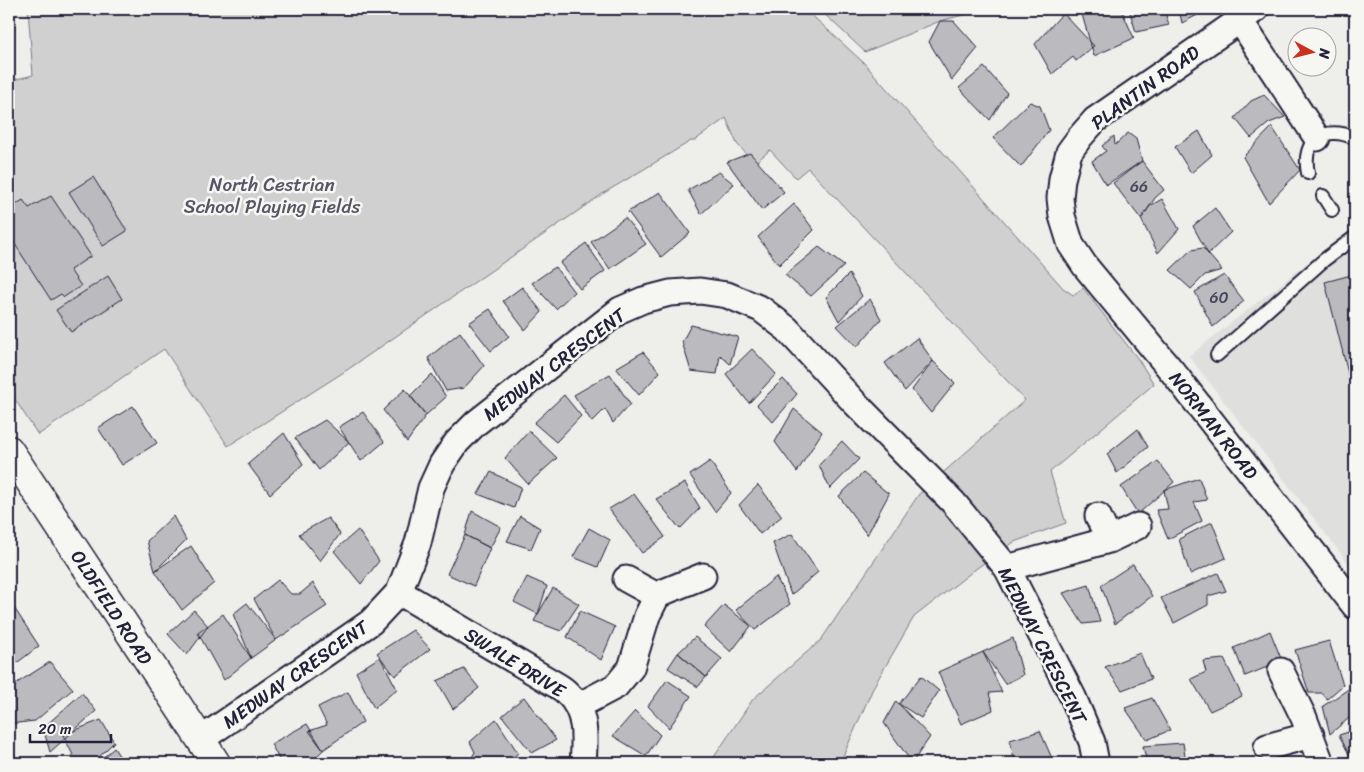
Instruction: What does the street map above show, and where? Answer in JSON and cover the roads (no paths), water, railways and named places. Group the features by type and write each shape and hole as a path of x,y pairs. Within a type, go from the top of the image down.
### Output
{"street":[{"path":"1248,14 1317,138"},
{"name":"PLANTIN ROAD","path":"1071,245 1062,216 1060,198 1062,179 1069,152 1080,137 1095,120 1248,14"},
{"name":"NORMAN ROAD","path":"1071,245 1176,376 1355,606"},
{"name":"MEDWAY CRESCENT","path":"200,740 371,622 399,592 418,543 431,488 447,457 469,429 620,310 643,300 670,293 700,291 727,295 761,309 787,329 854,402 953,502 1006,568 1073,697 1092,742 1096,763"},
{"name":"OLDFIELD ROAD","path":"9,450 216,763"},
{"path":"1098,516 1109,540"},
{"path":"1006,568 1109,540 1138,526"},
{"path":"578,706 616,686 631,668 647,616 657,596 703,576"},
{"path":"626,579 657,596"},
{"name":"SWALE DRIVE","path":"399,592 568,693 578,706 582,720 585,737 583,763"},
{"path":"1281,671 1304,718 1321,763"},
{"path":"1267,747 1310,735"}],"lane":[{"path":"1308,173 1307,156 1317,138 1328,133 1348,135 1355,138"},
{"path":"1323,196 1332,210"},
{"path":"1217,355 1324,260 1355,237"}],"park label":[{"name":"North Cestrian School Playing Fields","path":"272,195"}]}
